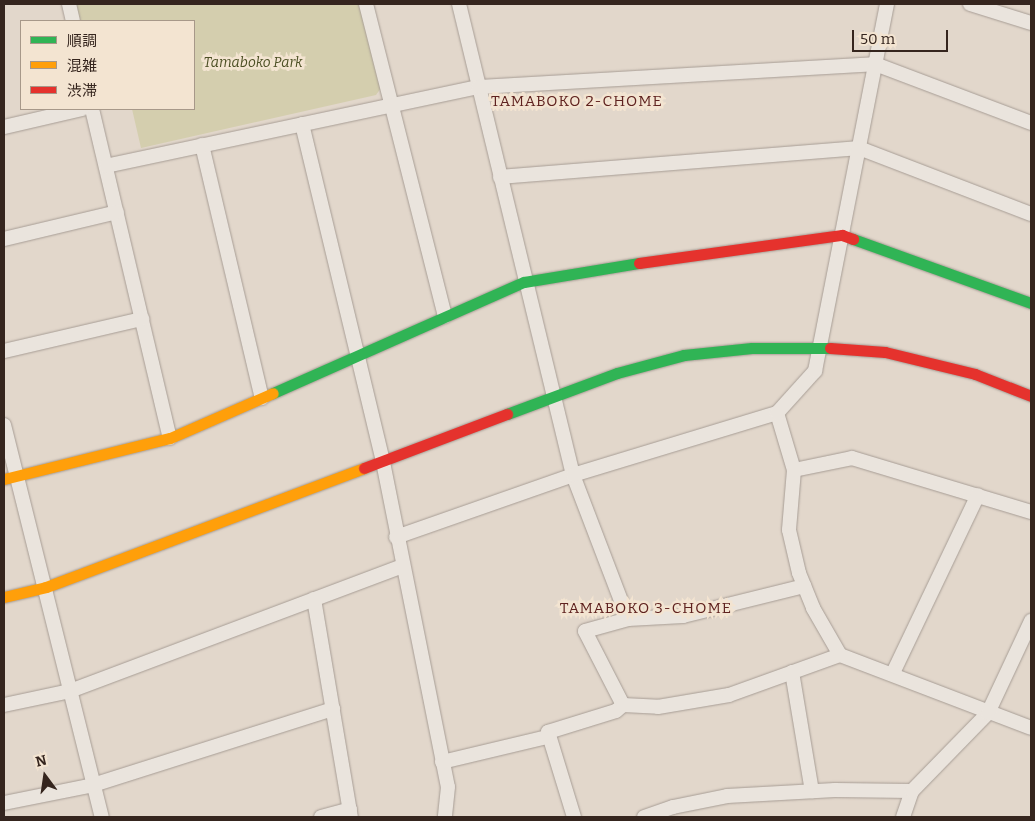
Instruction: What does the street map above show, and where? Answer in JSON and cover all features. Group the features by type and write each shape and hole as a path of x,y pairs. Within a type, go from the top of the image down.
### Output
{"street":[{"path":"69,4 73,20"},
{"path":"366,4 445,316"},
{"path":"459,4 524,282 573,475 628,619"},
{"path":"396,537 573,475 777,413 815,371 887,4"},
{"path":"970,4 1031,23"},
{"path":"106,166 478,87 875,64 1031,123"},
{"path":"4,127 78,110"},
{"path":"92,110 170,438"},
{"path":"302,124 383,462 396,537 448,787 445,817"},
{"path":"202,145 262,398"},
{"path":"500,177 859,148 1031,214"},
{"path":"4,239 117,212"},
{"path":"10,477 170,438 524,282 703,252 842,235 1031,303"},
{"path":"4,351 142,318"},
{"path":"4,597 46,587 383,462 553,396 652,362 684,355 715,350 821,347 885,352 975,374 1031,396"},
{"path":"777,413 794,470 789,530 804,586 840,655"},
{"path":"4,425 10,477 46,587 102,817"},
{"path":"794,470 852,458 1031,512"},
{"path":"893,673 978,495"},
{"path":"4,705 70,691 402,566"},
{"path":"623,705 585,631 628,619 683,616 804,586"},
{"path":"314,599 351,813 321,817"},
{"path":"903,817 912,791 988,713 1031,621"},
{"path":"574,817 548,738 548,732 616,712 623,705 658,707 729,695 840,655 893,673 988,713 1031,728"},
{"path":"792,672 812,791"},
{"path":"4,803 93,786 333,709"},
{"path":"442,762 548,738"},
{"path":"644,817 704,800 812,791 912,791"}],"green space":[{"name":"Tamaboko Park","path":"75,4 360,4 381,88 376,95 141,148 132,110 195,110 195,20 79,20"}],"traffic: fast":[{"path":"853,239 1031,303"},
{"path":"273,393 524,282 639,263"},
{"path":"507,414 617,373 684,355 752,348 830,348"}],"traffic: slow":[{"path":"4,479 170,438 273,393"},
{"path":"4,597 46,587 364,468"}],"traffic: jam":[{"path":"639,263 842,235 853,239"},
{"path":"830,348 885,352 975,374 1031,396"},
{"path":"364,468 507,414"}],"district":[{"name":"TAMABOKO 2-CHOME","path":"577,102"},
{"name":"TAMABOKO 3-CHOME","path":"646,609"}]}
